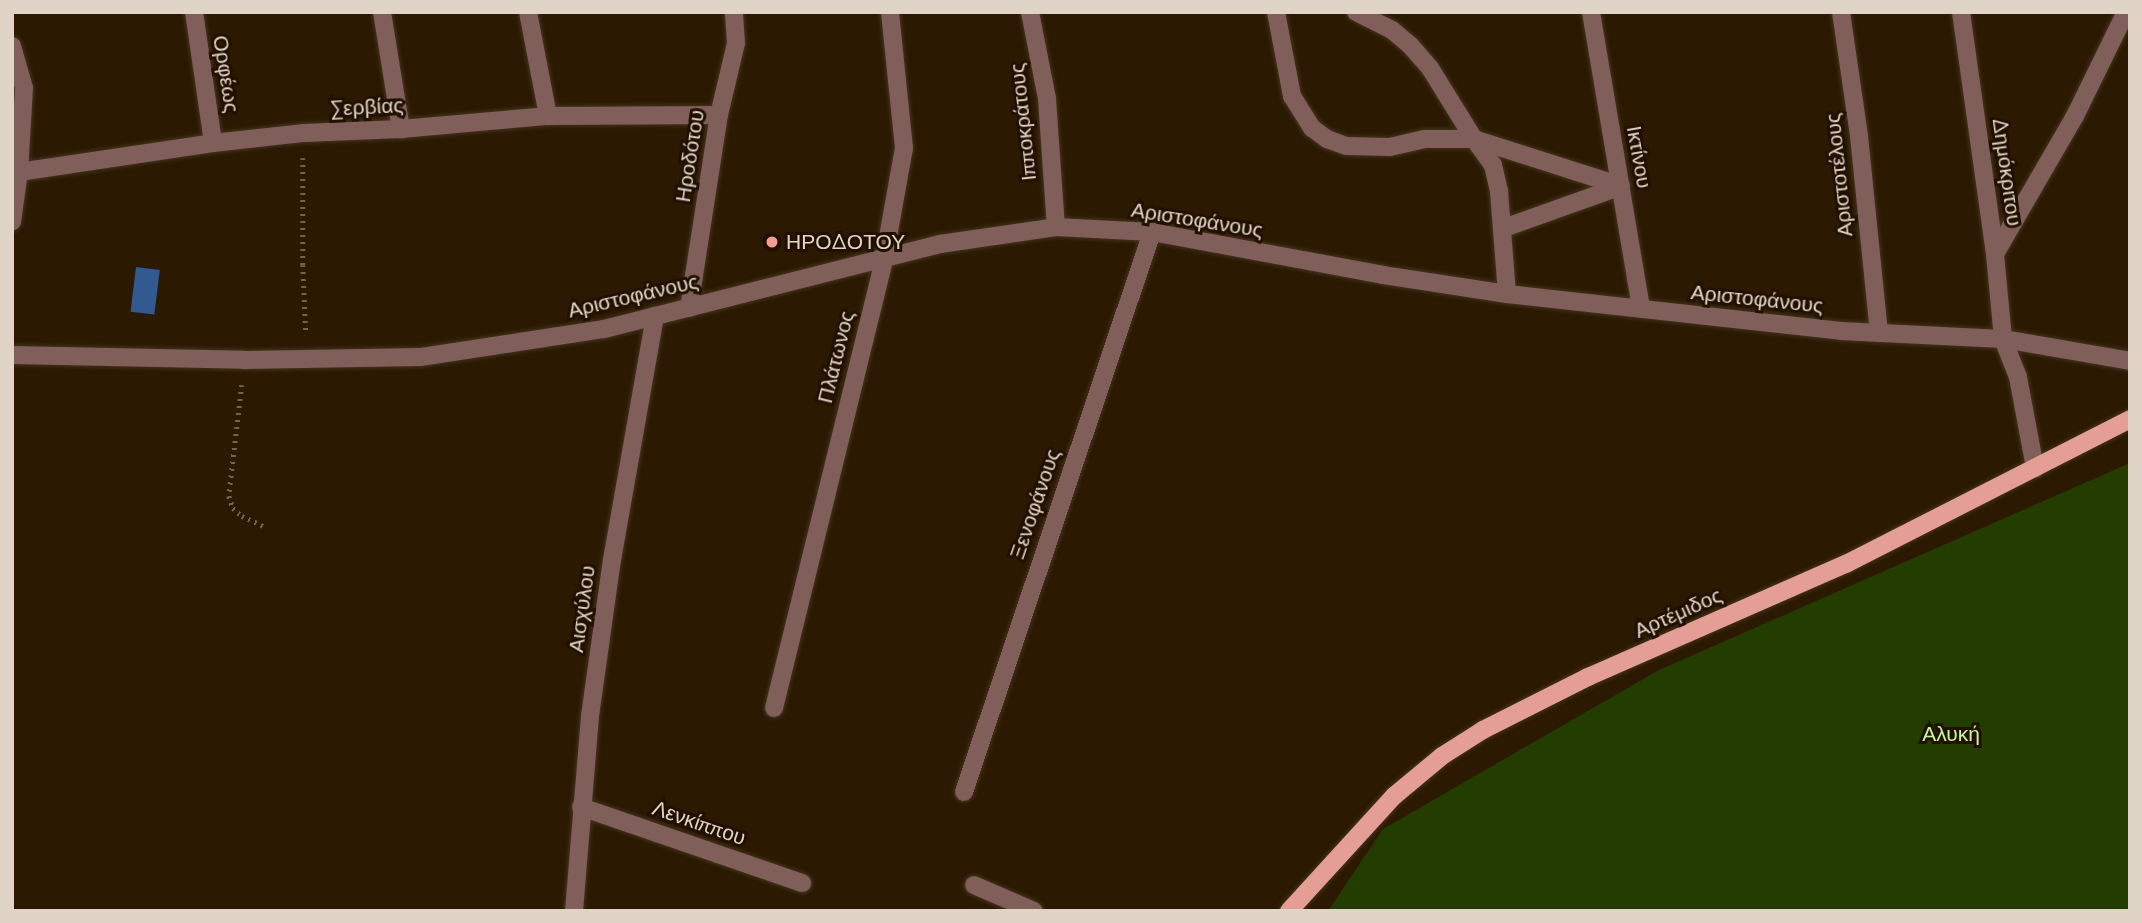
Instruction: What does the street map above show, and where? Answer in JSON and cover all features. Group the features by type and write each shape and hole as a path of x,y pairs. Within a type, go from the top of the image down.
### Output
{"main road":[{"name":"Αρτέμιδος","path":"1289,911 1394,796 1442,756 1483,730 1588,677 1846,564 2130,419"}],"street":[{"name":"Ορφέως","path":"194,12 213,143"},
{"path":"382,12 401,129"},
{"path":"528,12 548,116"},
{"name":"Ηροδότου","path":"689,307 719,115 736,43 734,12"},
{"name":"Πλάτωνος","path":"774,708 884,259 904,148 890,12"},
{"name":"Ιπποκράτους","path":"1030,12 1047,99 1056,227"},
{"path":"1276,12 1292,96 1312,128 1327,139 1346,146 1390,147 1424,139 1474,139 1622,186"},
{"path":"1356,12 1392,30 1410,45 1430,68 1474,139 1493,164 1504,228 1507,294"},
{"name":"Ικτίνου","path":"1591,12 1641,309"},
{"name":"Αριστοτέλους","path":"1841,12 1859,136 1879,333"},
{"name":"Δημόκριτου","path":"1961,12 1995,254 2003,340 2018,377 2035,468"},
{"path":"1995,254 2075,116 2126,12"},
{"path":"12,46 18,88 19,172 12,222"},
{"name":"Σερβίας","path":"19,172 213,143 304,133 401,129 548,116 719,115"},
{"path":"1504,228 1622,186"},
{"name":"Αριστοφάνους","path":"12,355 244,360 421,357 604,329 940,244 1056,227 1152,232 1303,261 1507,294 1879,333 2003,340 2130,361"},
{"name":"Ξενοφάνους","path":"964,793 1152,232"},
{"name":"Αισχύλου","path":"575,911 590,716 612,560 654,316"},
{"name":"Λενκίππου","path":"582,807 802,883"},
{"path":"974,885 1034,911"}],"path":[{"path":"304,133 303,265 308,360"},
{"path":"244,360 229,496 233,508 242,516 263,526"}],"green space":[{"name":"Αλυκή","path":"2130,463 2130,911 1328,911 1383,829 1659,670"}],"water":[{"path":"136,267 160,270 154,315 131,312"}],"place":[{"name":"ΗΡΟΔΟΤΟΥ","path":"772,242"}]}
